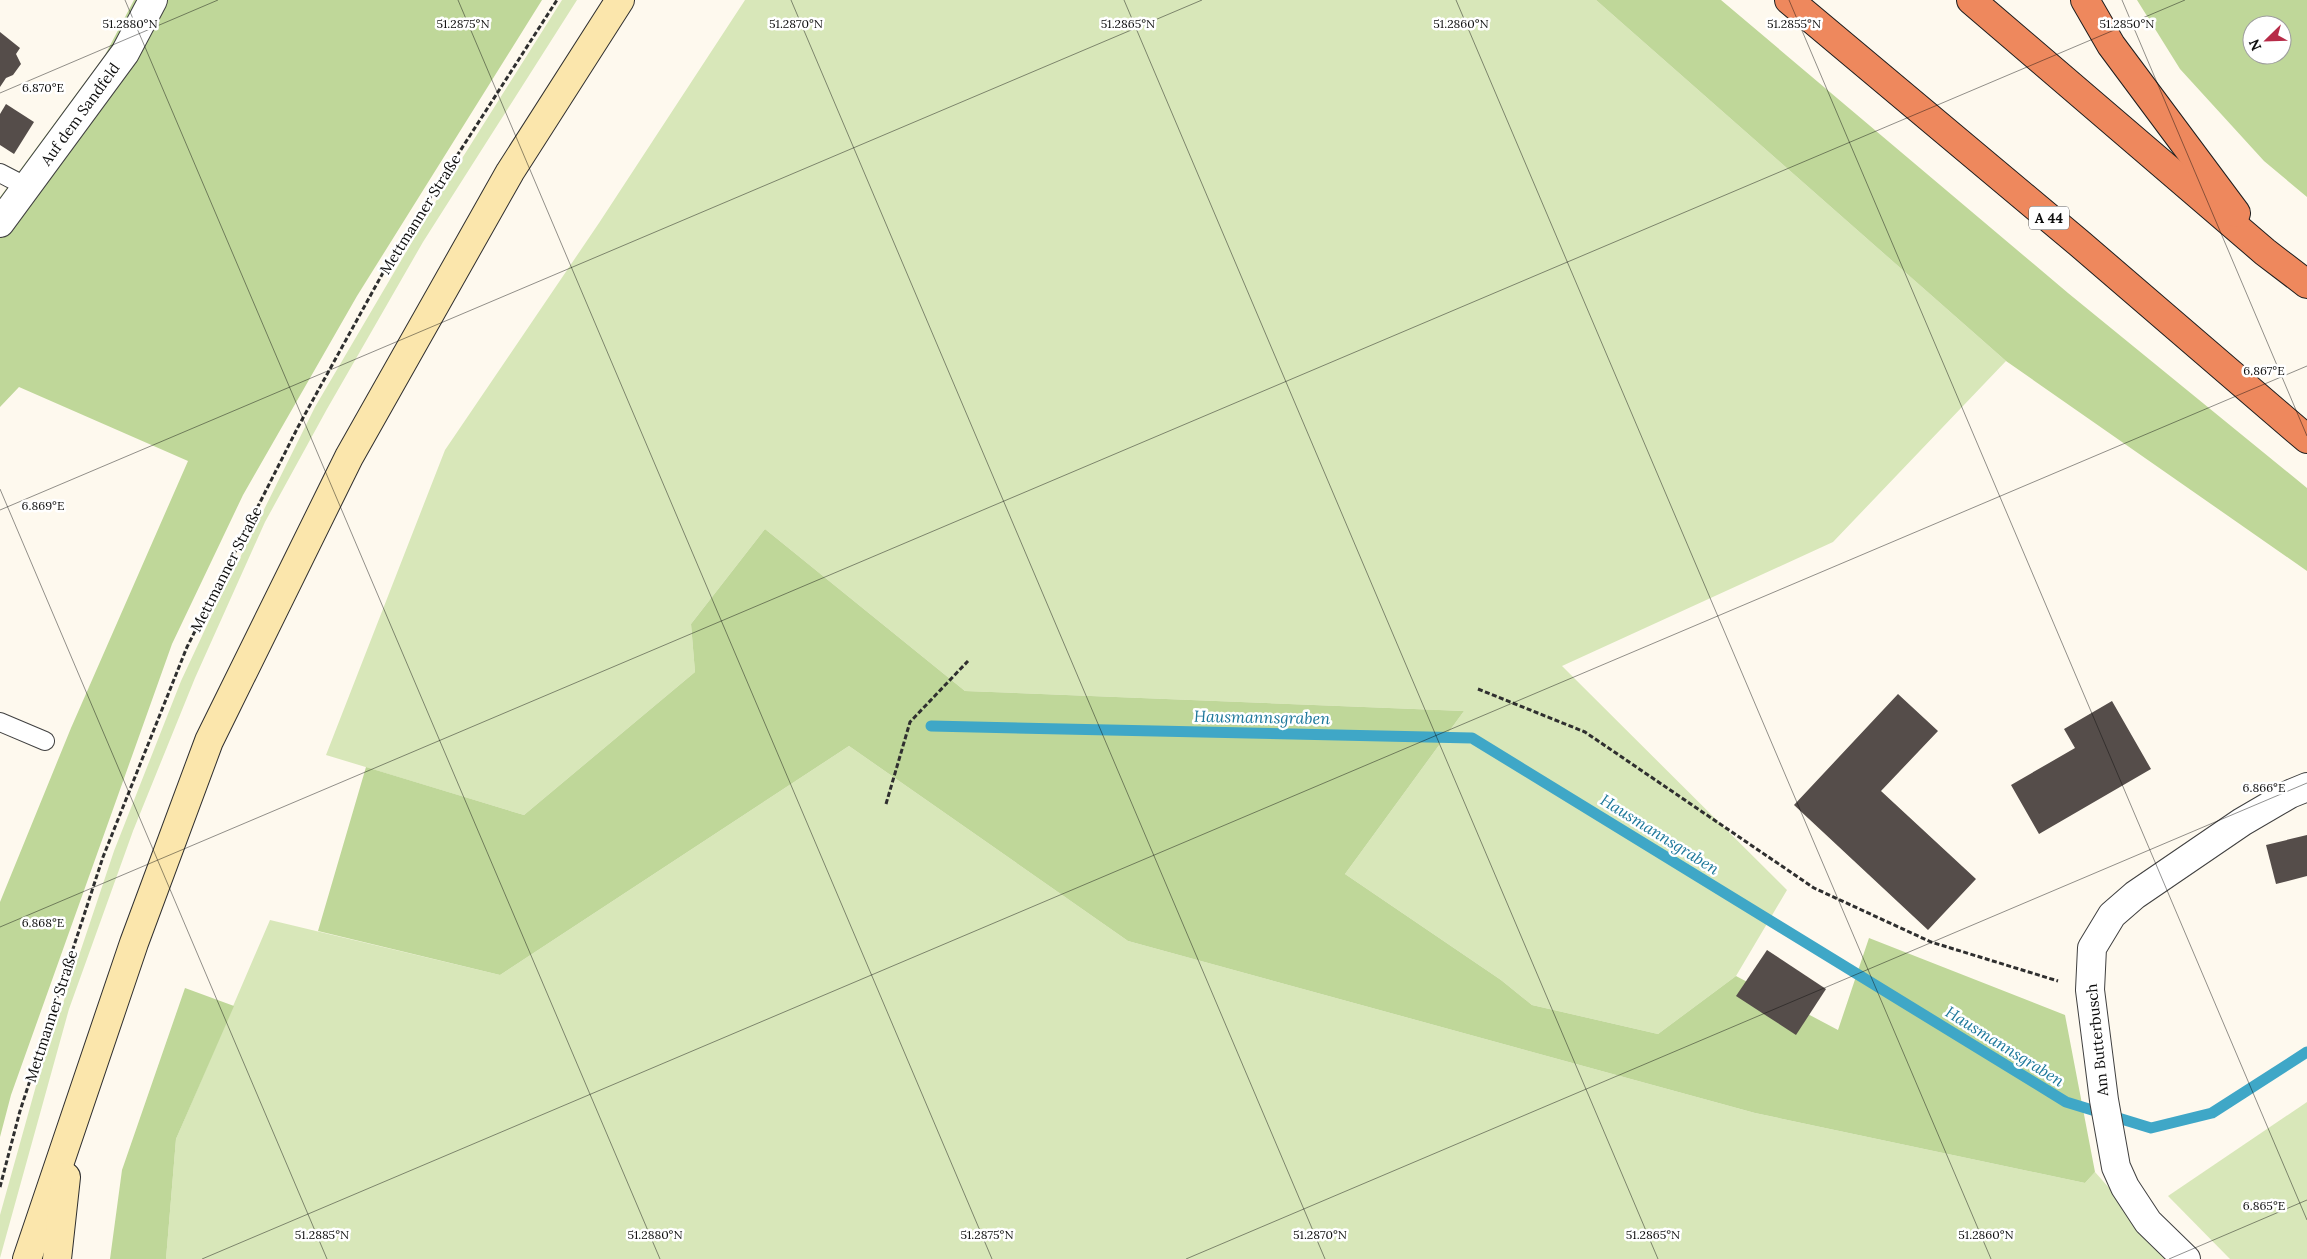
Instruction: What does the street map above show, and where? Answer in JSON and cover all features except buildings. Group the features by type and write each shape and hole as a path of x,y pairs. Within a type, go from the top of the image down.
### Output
{"highway":[{"name":"A 44","path":"1789,0 2307,439"},
{"path":"1971,0 2265,252 2307,284"},
{"path":"2085,0 2111,46 2265,252"}],"main road":[{"path":"27,1259 134,944 209,741 349,457 510,172 620,0"},
{"path":"57,1259 72,1123"}],"street":[{"name":"Auf dem Sandfeld","path":"0,222 125,53 152,0"},
{"name":"Am Butterbusch","path":"2186,1259 2148,1222 2125,1187 2116,1167 2110,1142 2090,990 2092,948 2112,915 2135,895 2242,822 2290,794 2307,787"}],"lane":[{"path":"0,173 27,187"},
{"path":"0,722 45,741"}],"path":[{"name":"Mettmanner Straße","path":"0,1187 20,1112 103,856 187,647 298,427 390,260 557,0"},
{"path":"886,804 910,722 968,661"},
{"path":"1478,689 1585,732 1814,888 1931,942 2090,990"}],"green space":[{"path":"134,0 542,0 357,296 243,495 172,644 11,1095 0,1137 0,902 71,728 188,461 19,387 0,407 0,197 105,55"},
{"path":"562,0 577,0 423,242 327,409 265,522 195,678 133,831 69,1009 0,1258 0,1215 39,1075 114,851 181,681 216,606 315,407 449,179"},
{"path":"745,0 1596,0 2006,361 1833,542 1562,666 1787,890 1736,976 1658,1034 1532,1005 1501,980 1345,874 1464,711 965,691 765,529 691,624 695,672 524,815 326,755 445,450 599,223"},
{"path":"1596,0 1721,0 2068,293 2307,488 2307,571 2006,361"},
{"path":"2137,0 2307,0 2307,197 2264,161 2180,69"},
{"path":"765,529 965,691 1464,711 1345,874 1501,980 1532,1005 1658,1034 1736,976 1838,1030 1869,938 2065,1015 2095,1172 2085,1183 1755,1113 1128,941 849,746 500,975 318,931 366,767 524,815 695,672 691,624"},
{"path":"849,746 1128,941 1755,1113 2085,1183 2095,1172 2172,1259 166,1259 176,1139 270,920 500,975"},
{"path":"185,988 234,1006 176,1139 166,1259 110,1259 122,1170"},
{"path":"2307,1102 2307,1259 2230,1259 2168,1196"}],"waterway":[{"name":"Hausmannsgraben","path":"931,726 1472,738 2066,1102 2151,1128 2212,1113 2307,1052"}]}
